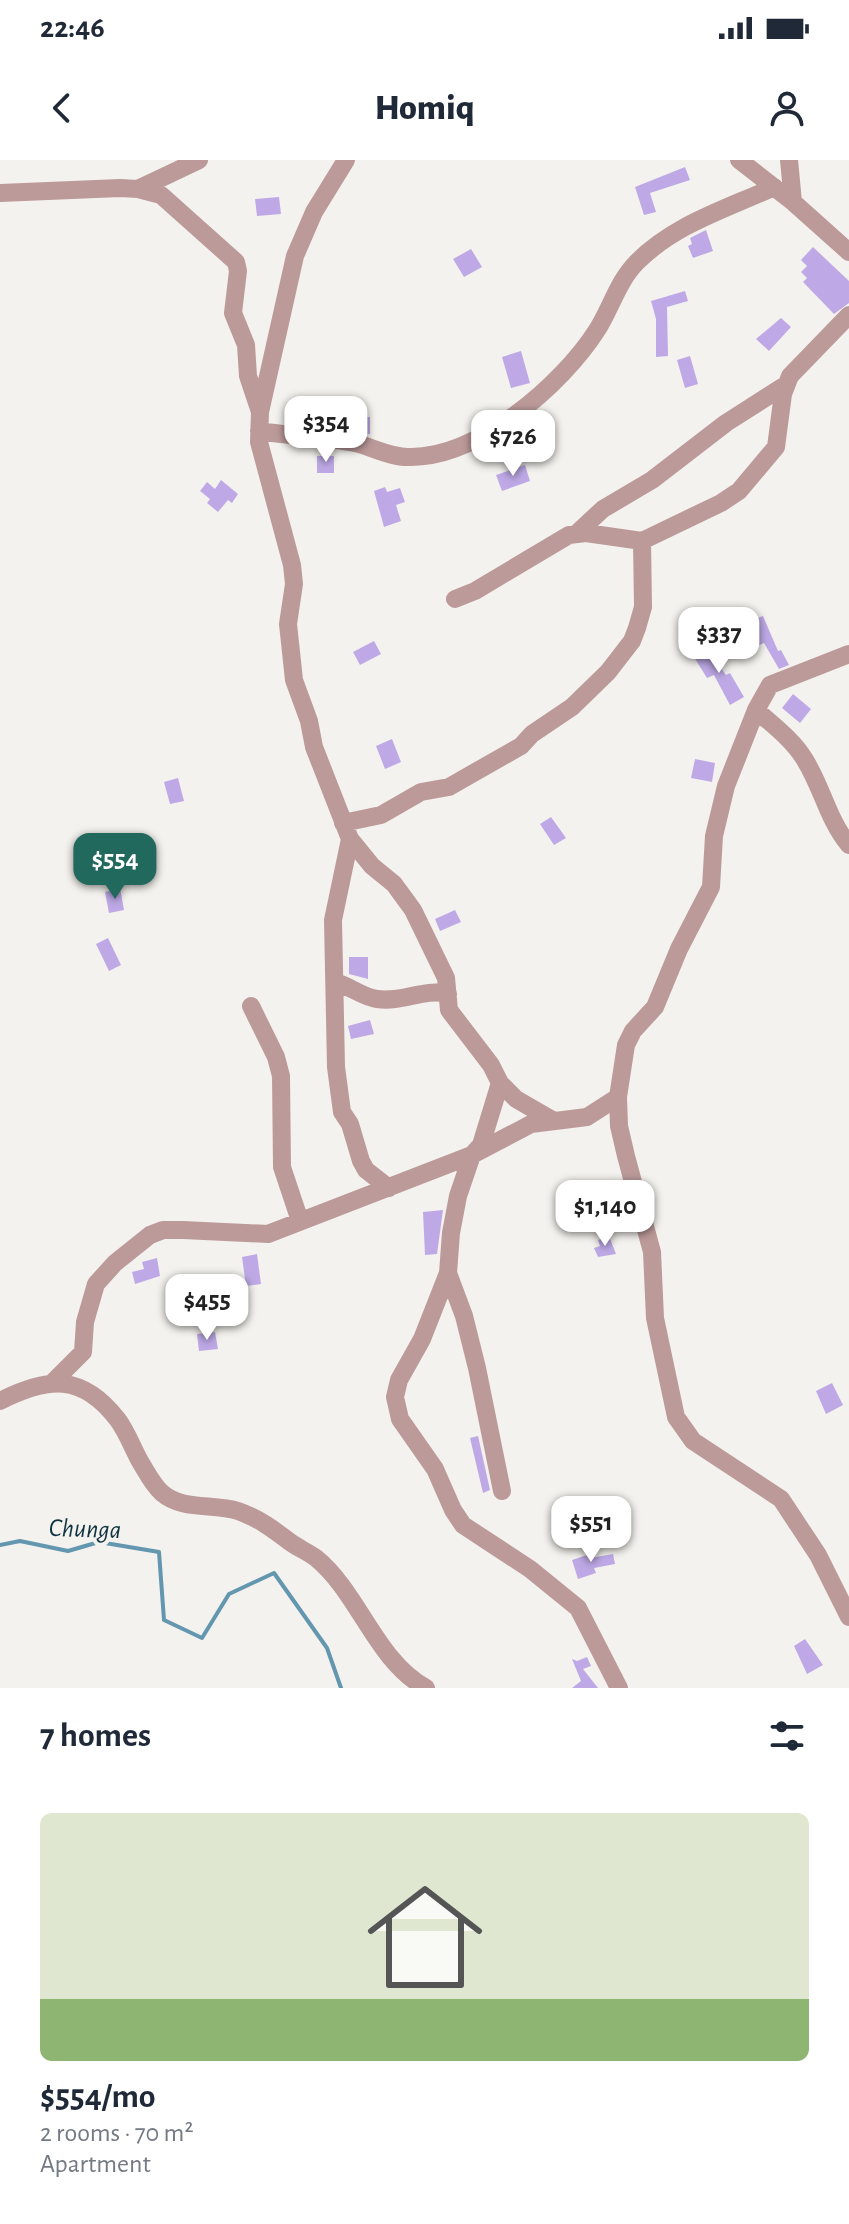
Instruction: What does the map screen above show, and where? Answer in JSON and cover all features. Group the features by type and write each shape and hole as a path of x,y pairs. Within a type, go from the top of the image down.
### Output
{"street":[{"path":"138,189 199,160"},
{"path":"346,160 314,212 295,256 260,412 259,442 292,565 294,584 288,624 294,680 309,721 314,747 346,831 372,866 394,884 408,902 436,952 446,978 449,1010 491,1065 500,1083 516,1099 554,1121"},
{"path":"739,160 793,202 849,252"},
{"path":"789,160 793,202"},
{"path":"259,431 353,443 406,457 446,453 481,436 544,391 576,362 634,265 656,244 682,226 774,187"},
{"path":"0,193 138,189 161,195 176,206 236,262 238,282 233,313 246,345 248,376 260,412"},
{"path":"455,599 475,591 569,535 642,541 721,503 749,483 776,447 787,384 799,365 849,315"},
{"path":"576,534 603,509 652,480 726,423 787,384"},
{"path":"346,831 421,792 449,787 521,746 532,734 572,707 608,672 632,641 643,607 642,541"},
{"path":"846,1606 818,1555 781,1499 693,1441 676,1417 655,1318 652,1252 619,1126 618,1097 626,1045 633,1031 655,1007 679,949 711,887 714,836 726,786 756,710 770,685 849,654"},
{"path":"756,710 792,742 806,761 847,841"},
{"path":"346,831 333,920 336,1067 342,1112 350,1124 361,1161 366,1170 389,1188"},
{"path":"335,982 376,999 396,1000 432,990 448,994"},
{"path":"251,1006 276,1057 281,1076 282,1167 300,1221"},
{"path":"500,1083 481,1145 472,1155 454,1211 448,1273 422,1339 399,1380 395,1397 400,1419 435,1469 463,1525 530,1569 578,1608 619,1688"},
{"path":"53,1382 83,1352 85,1322 96,1284 115,1263 150,1235 163,1230 268,1234 472,1155 531,1124 587,1117 618,1097"},
{"path":"448,1273 464,1316 477,1368 502,1491"},
{"path":"0,1401 23,1389 53,1382 71,1383 90,1393 118,1421 130,1446 161,1492 185,1505 214,1505 249,1516 275,1528 314,1556 362,1613 396,1661 426,1688"}],"building":[{"path":"685,167 690,180 650,193 656,212 644,215 635,187"},
{"path":"279,197 281,214 257,216 255,199"},
{"path":"706,230 713,251 693,258 688,246 692,244 690,238"},
{"path":"813,247 849,281 849,303 834,314 803,282 807,278 801,272 807,266 801,260"},
{"path":"471,249 482,267 464,277 453,259"},
{"path":"685,291 688,301 667,307 668,356 656,357 656,319 651,301"},
{"path":"781,318 791,327 769,351 756,339"},
{"path":"521,351 530,383 511,388 502,357"},
{"path":"690,356 698,384 685,388 677,360"},
{"path":"338,416 370,417 370,434 338,428"},
{"path":"317,456 334,456 334,473 317,473"},
{"path":"525,465 530,481 502,491 496,475"},
{"path":"221,480 238,494 232,503 228,500 218,512 207,503 210,499 200,491 207,482 215,489"},
{"path":"385,487 387,492 400,488 405,502 396,505 401,521 384,527 374,491"},
{"path":"763,616 778,651 781,650 789,665 779,669 764,643 757,646 747,622"},
{"path":"374,641 381,654 360,665 353,652"},
{"path":"711,646 717,656 714,658 726,675 730,673 744,697 730,705 714,675 707,678 694,657"},
{"path":"793,694 811,709 800,723 782,708"},
{"path":"392,739 401,762 385,769 376,746"},
{"path":"695,759 715,763 712,782 691,778"},
{"path":"178,778 184,801 170,804 164,782"},
{"path":"551,817 566,838 554,845 540,824"},
{"path":"120,888 124,910 109,913 105,892"},
{"path":"455,910 461,922 440,931 435,919"},
{"path":"108,938 121,965 109,971 96,944"},
{"path":"349,957 368,957 368,979 349,974"},
{"path":"370,1020 374,1034 351,1039 348,1026"},
{"path":"443,1210 437,1254 425,1255 423,1212"},
{"path":"609,1236 616,1254 598,1257 594,1248 600,1246 598,1240"},
{"path":"257,1254 261,1284 246,1286 242,1257"},
{"path":"157,1258 160,1276 135,1284 132,1272 144,1269 142,1262"},
{"path":"215,1332 218,1349 199,1351 197,1334"},
{"path":"832,1383 843,1405 826,1414 816,1391"},
{"path":"478,1436 490,1490 483,1493 470,1438"},
{"path":"590,1554 591,1558 613,1554 615,1564 594,1568 596,1573 578,1579 572,1560"},
{"path":"805,1639 823,1665 807,1674 794,1646"},
{"path":"587,1657 591,1666 583,1669 598,1688 572,1688 581,1681 572,1659 577,1661"}],"waterway":[{"name":"Chunga","path":"0,1545 20,1541 68,1551 99,1542 159,1552 164,1620 202,1638 229,1594 274,1573 327,1648 341,1688"}]}
